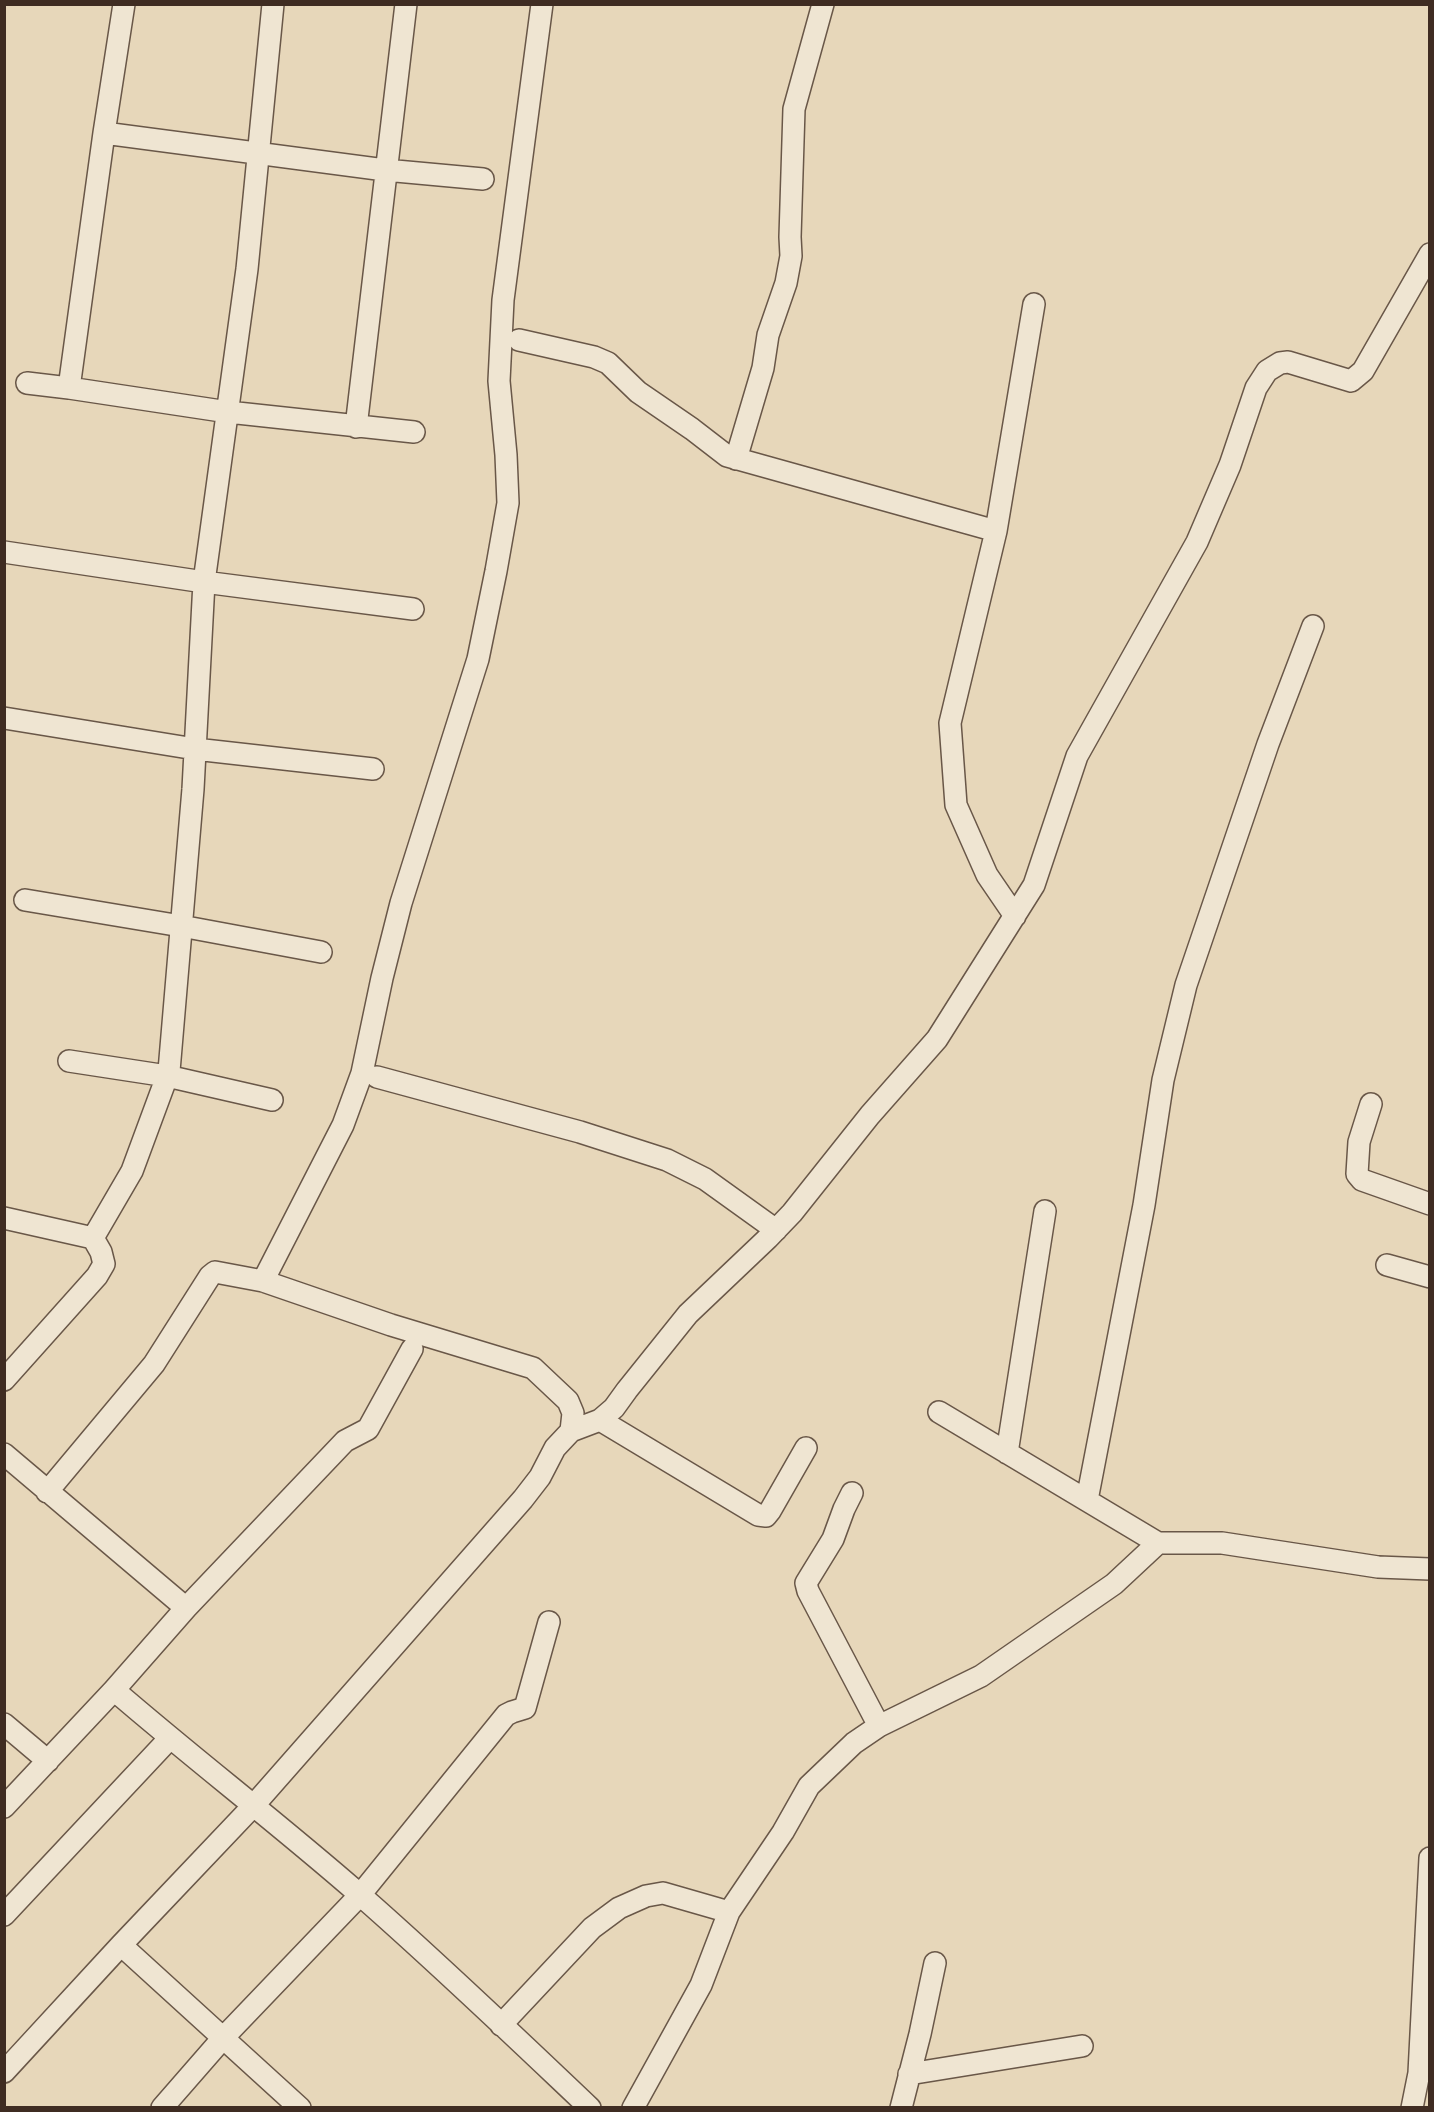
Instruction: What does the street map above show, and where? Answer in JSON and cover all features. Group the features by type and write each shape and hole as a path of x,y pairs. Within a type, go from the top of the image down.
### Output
{"street":[{"path":"69,388 124,4"},
{"path":"93,1238 132,1171 167,1076 195,749 204,582 247,270 273,4"},
{"path":"356,427 406,4"},
{"path":"263,1281 343,1125 362,1073 401,903 478,658 508,502 499,381 503,300 542,4"},
{"path":"736,459 763,368 768,334 786,283 791,256 794,109 823,4"},
{"path":"104,133 385,170 483,179"},
{"path":"4,2072 254,1805 523,1499 540,1477 555,1448 572,1431 600,1420 614,1408 688,1314 792,1213 870,1114 938,1039 1034,885 1077,756 1197,542 1230,465 1256,388 1267,371 1280,363 1288,362 1351,381 1356,378 1363,371 1430,254"},
{"path":"1015,916 987,875 956,804 950,723 956,690 996,531 1034,304"},
{"path":"519,340 594,357 608,363 638,392 727,456 996,531"},
{"path":"27,383 228,412 414,432"},
{"path":"4,552 204,582 413,609"},
{"path":"1087,1500 1144,1205 1163,1080 1186,986 1268,744 1313,626"},
{"path":"4,718 195,749 373,769"},
{"path":"25,900 321,952"},
{"path":"69,1061 167,1076 272,1100"},
{"path":"377,1077 580,1132 667,1160 705,1179 776,1230"},
{"path":"1371,1104 1359,1142 1357,1174 1362,1180 1430,1204"},
{"path":"1007,1453 1045,1211"},
{"path":"4,1218 93,1238 101,1252 104,1264 97,1276 4,1380"},
{"path":"1387,1265 1430,1277"},
{"path":"47,1492 154,1364 210,1276 215,1272 263,1281 390,1324 533,1368 568,1401 573,1413 572,1431"},
{"path":"4,1807 114,1690 186,1608 345,1441 368,1429 412,1349"},
{"path":"939,1413 1158,1543 1222,1543 1378,1567 1430,1569"},
{"path":"600,1420 758,1515 766,1515 770,1511 806,1449"},
{"path":"4,1454 186,1608"},
{"path":"852,1493 833,1539 806,1583 808,1591 879,1726"},
{"path":"633,2108 701,1985 729,1912 783,1832 809,1786 855,1743 879,1726 981,1676 1114,1584 1158,1543"},
{"path":"162,2108 223,2038 360,1895 506,1715 525,1708 549,1622"},
{"path":"114,1690 360,1895 590,2108"},
{"path":"4,1724 48,1761"},
{"path":"4,1915 170,1738"},
{"path":"1412,2108 1424,2073 1430,1858"},
{"path":"501,2025 592,1928 619,1908 646,1896 663,1893 729,1912"},
{"path":"121,1945 300,2108"},
{"path":"901,2108 935,1963"},
{"path":"909,2074 1082,2046"}]}
